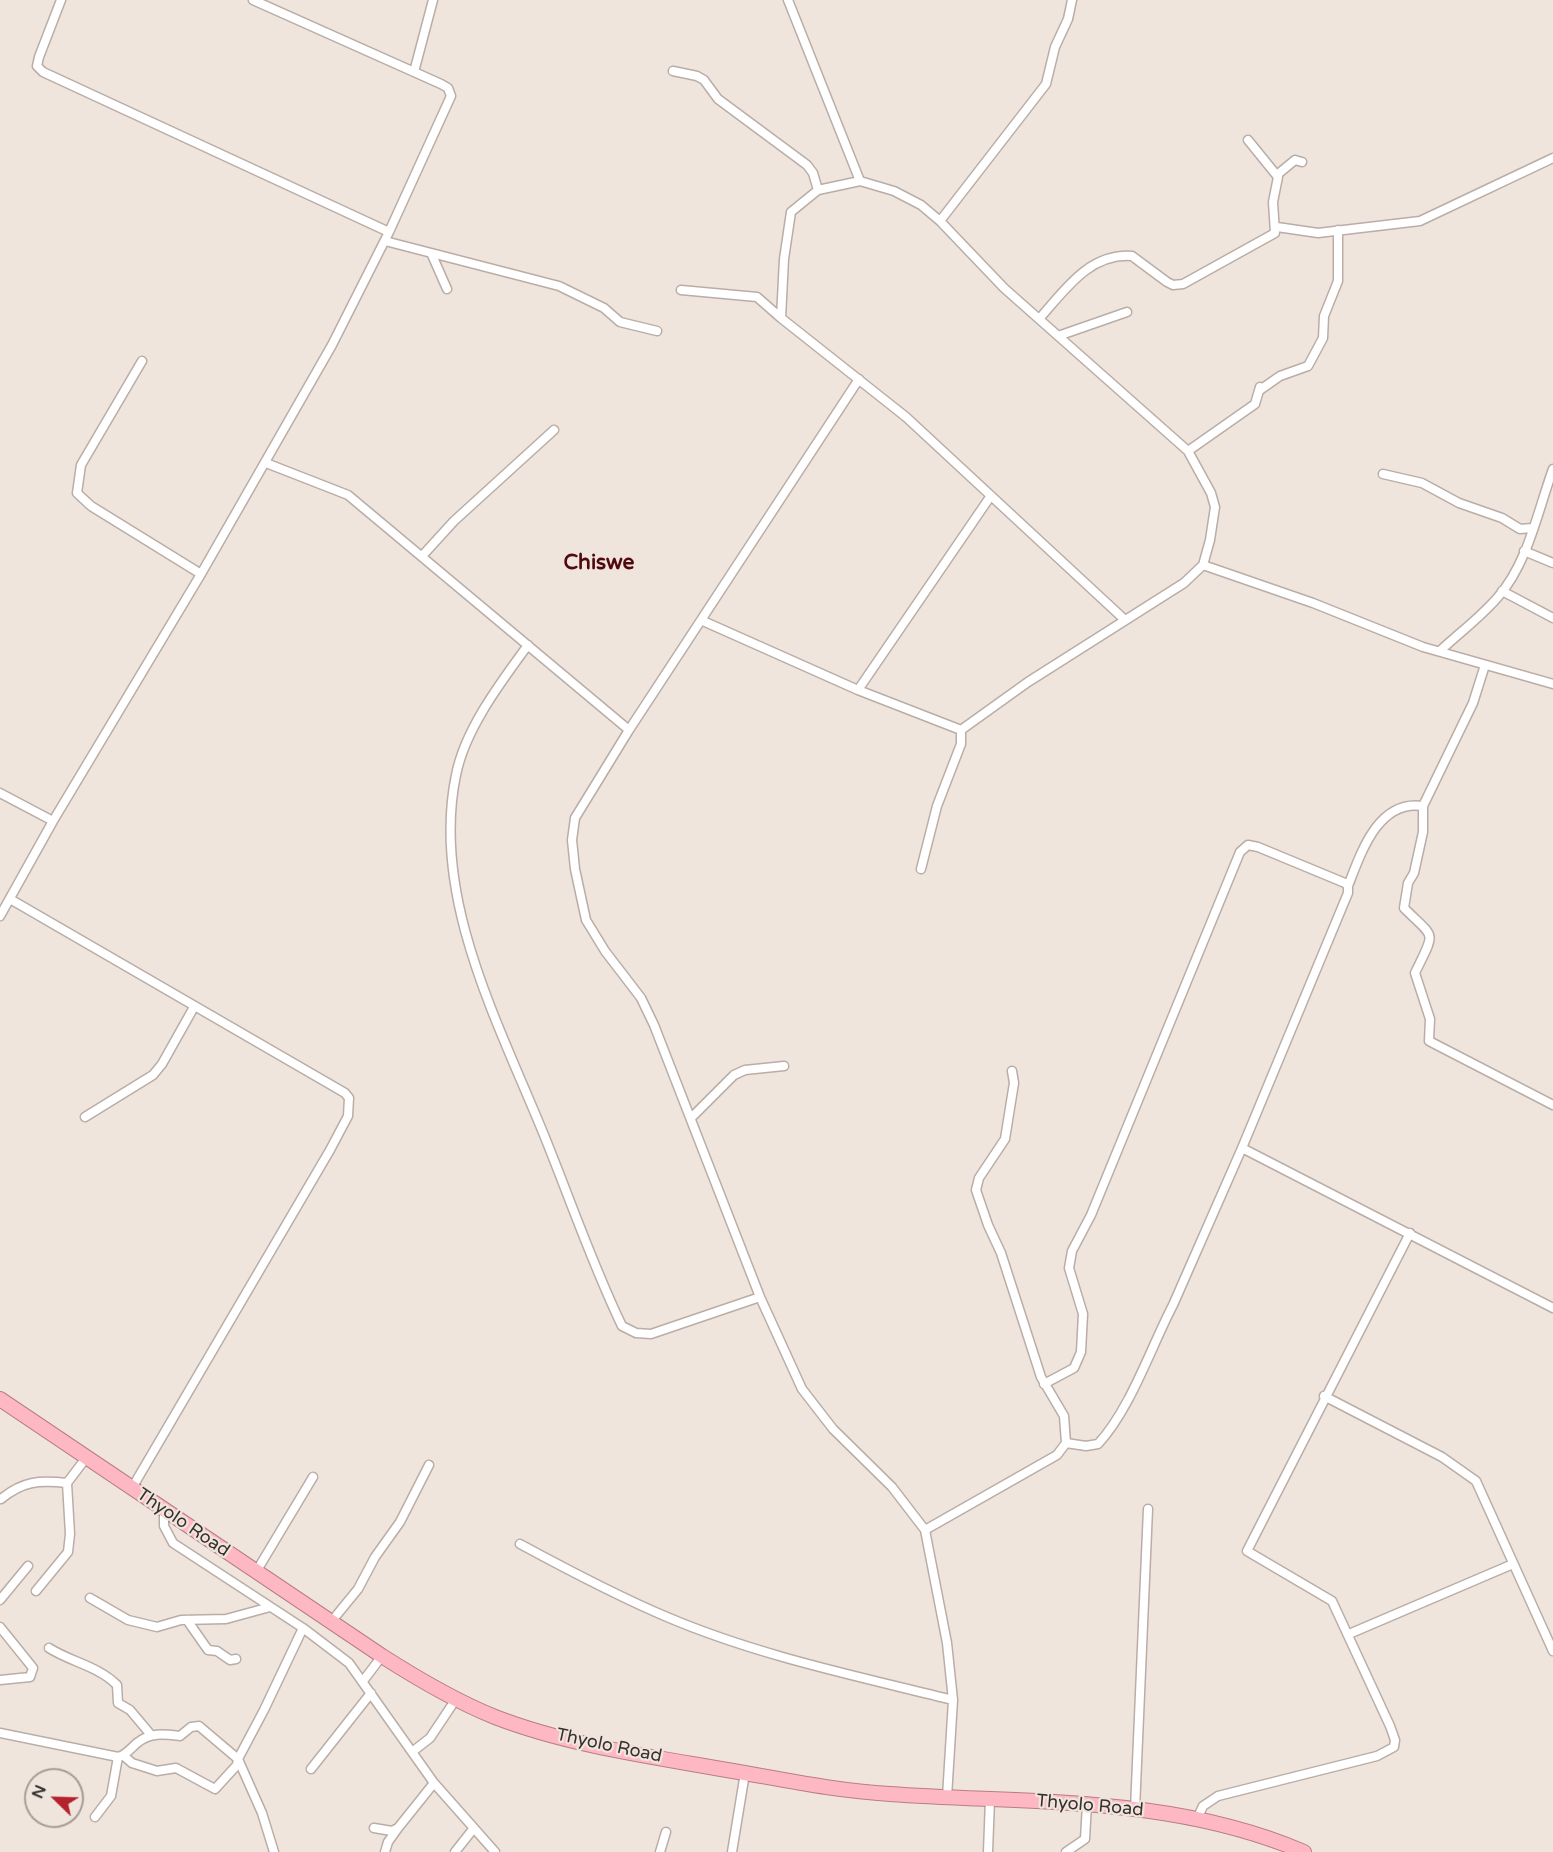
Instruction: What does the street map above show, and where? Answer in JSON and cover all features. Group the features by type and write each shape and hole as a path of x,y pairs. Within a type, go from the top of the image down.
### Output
{"highway":[{"name":"Thyolo Road","path":"0,1399 382,1656 456,1699 497,1718 555,1735 838,1789 1087,1804 1198,1817 1245,1830 1305,1852"}],"street":[{"path":"61,0 39,57 37,66 44,72 389,232"},
{"path":"0,916 53,821 266,463 332,345 385,241 451,96 448,88 253,0"},
{"path":"414,72 433,0"},
{"path":"788,0 860,181"},
{"path":"940,221 1046,84 1055,47 1068,19 1072,0"},
{"path":"673,71 697,76 704,80 718,99 807,165 813,173 818,190"},
{"path":"1248,140 1263,162 1278,174"},
{"path":"1276,227 1318,233 1420,221 1553,158"},
{"path":"1039,319 1076,277 1093,264 1107,258 1132,256 1167,282 1183,284 1270,237 1276,227 1273,201 1278,174 1295,160 1302,162"},
{"path":"781,318 784,259 791,212 818,190 860,181 908,198 940,221 964,249 1039,319 1188,451 1211,494 1215,507 1203,565 1184,583 961,730"},
{"path":"1188,451 1255,404 1260,387 1280,376 1308,366 1323,338 1324,316 1338,281 1338,230"},
{"path":"385,241 559,286 604,309 620,322 657,331"},
{"path":"432,255 447,289"},
{"path":"681,290 757,297 906,417 1125,620"},
{"path":"1058,336 1127,312"},
{"path":"142,361 81,465 77,492 91,506 201,574"},
{"path":"859,379 703,621 629,730 575,818 572,840 575,869 586,920 605,951 641,998 691,1118 760,1297 795,1377 811,1403 840,1436 892,1487 925,1530 945,1632 953,1700 947,1797"},
{"path":"423,555 454,521 554,430"},
{"path":"266,463 348,495 423,555 629,730"},
{"path":"1440,651 1502,591 1524,551 1553,469"},
{"path":"1383,474 1422,483 1459,503 1502,518 1520,529 1532,528"},
{"path":"858,690 990,497"},
{"path":"1524,551 1553,563"},
{"path":"1203,565 1312,603 1423,647 1553,684"},
{"path":"1502,591 1553,618"},
{"path":"703,621 858,690 961,730"},
{"path":"528,645 488,702 456,775 450,845 456,899 467,939 608,1296 622,1326 636,1333 651,1334 760,1297"},
{"path":"1485,665 1473,703 1423,806 1423,832 1414,873 1408,883 1404,908 1428,928 1430,934 1429,943 1415,973 1430,1019 1429,1041 1553,1105"},
{"path":"921,869 937,806 961,744 961,730"},
{"path":"0,793 53,821"},
{"path":"1066,1443 1086,1446 1098,1444 1140,1378 1151,1347 1173,1305 1242,1148 1359,857 1378,824 1391,811 1414,804 1423,806"},
{"path":"1044,1384 1074,1368 1081,1352 1083,1314 1069,1268 1072,1251 1091,1215 1240,852 1248,845 1258,847 1348,886"},
{"path":"10,899 345,1093 350,1104 348,1116 307,1190 132,1488"},
{"path":"85,1118 153,1075 162,1064 194,1007"},
{"path":"691,1118 734,1075 745,1070 784,1066"},
{"path":"925,1530 1057,1455 1066,1443 1064,1416 1044,1384 1001,1253 976,1190 979,1178 1005,1139 1014,1083 1012,1071"},
{"path":"1242,1148 1553,1308"},
{"path":"1198,1817 1203,1806 1218,1796 1377,1756 1394,1746 1395,1740 1390,1726 1349,1634 1327,1596 1250,1555 1247,1551 1324,1396 1410,1233"},
{"path":"1324,1396 1442,1457 1476,1481 1553,1651"},
{"path":"36,1590 68,1552 70,1534 67,1483 86,1458"},
{"path":"331,1622 358,1589 375,1557 400,1522 429,1466"},
{"path":"256,1572 313,1477"},
{"path":"1,1498 26,1483 46,1480 67,1483"},
{"path":"1136,1809 1148,1509"},
{"path":"164,1511 164,1526 173,1543 303,1628 340,1655 363,1681 434,1783 495,1852"},
{"path":"520,1544 598,1586 669,1618 817,1667 953,1700"},
{"path":"1349,1634 1513,1564"},
{"path":"0,1600 28,1566"},
{"path":"90,1598 128,1620 158,1627 187,1620 226,1619 270,1607"},
{"path":"187,1620 208,1650 217,1651 230,1660 236,1659"},
{"path":"0,1627 33,1668 30,1677 0,1680"},
{"path":"0,1733 121,1756 132,1763 157,1771 176,1768 214,1789 237,1765 303,1628"},
{"path":"49,1648 66,1659 105,1673 117,1685 118,1703 130,1710 151,1735"},
{"path":"363,1681 382,1656"},
{"path":"311,1769 370,1693"},
{"path":"412,1752 430,1738 456,1699"},
{"path":"95,1817 111,1796 121,1756 151,1735 180,1736 191,1727 199,1726 238,1759 262,1813 274,1852"},
{"path":"732,1852 745,1773"},
{"path":"385,1852 388,1842 434,1783"},
{"path":"988,1852 990,1799"},
{"path":"1066,1852 1085,1839 1087,1804"},
{"path":"374,1828 392,1831 398,1828"},
{"path":"455,1852 474,1828"},
{"path":"660,1852 666,1832"}],"district":[{"name":"Chiswe","path":"599,563"}]}
